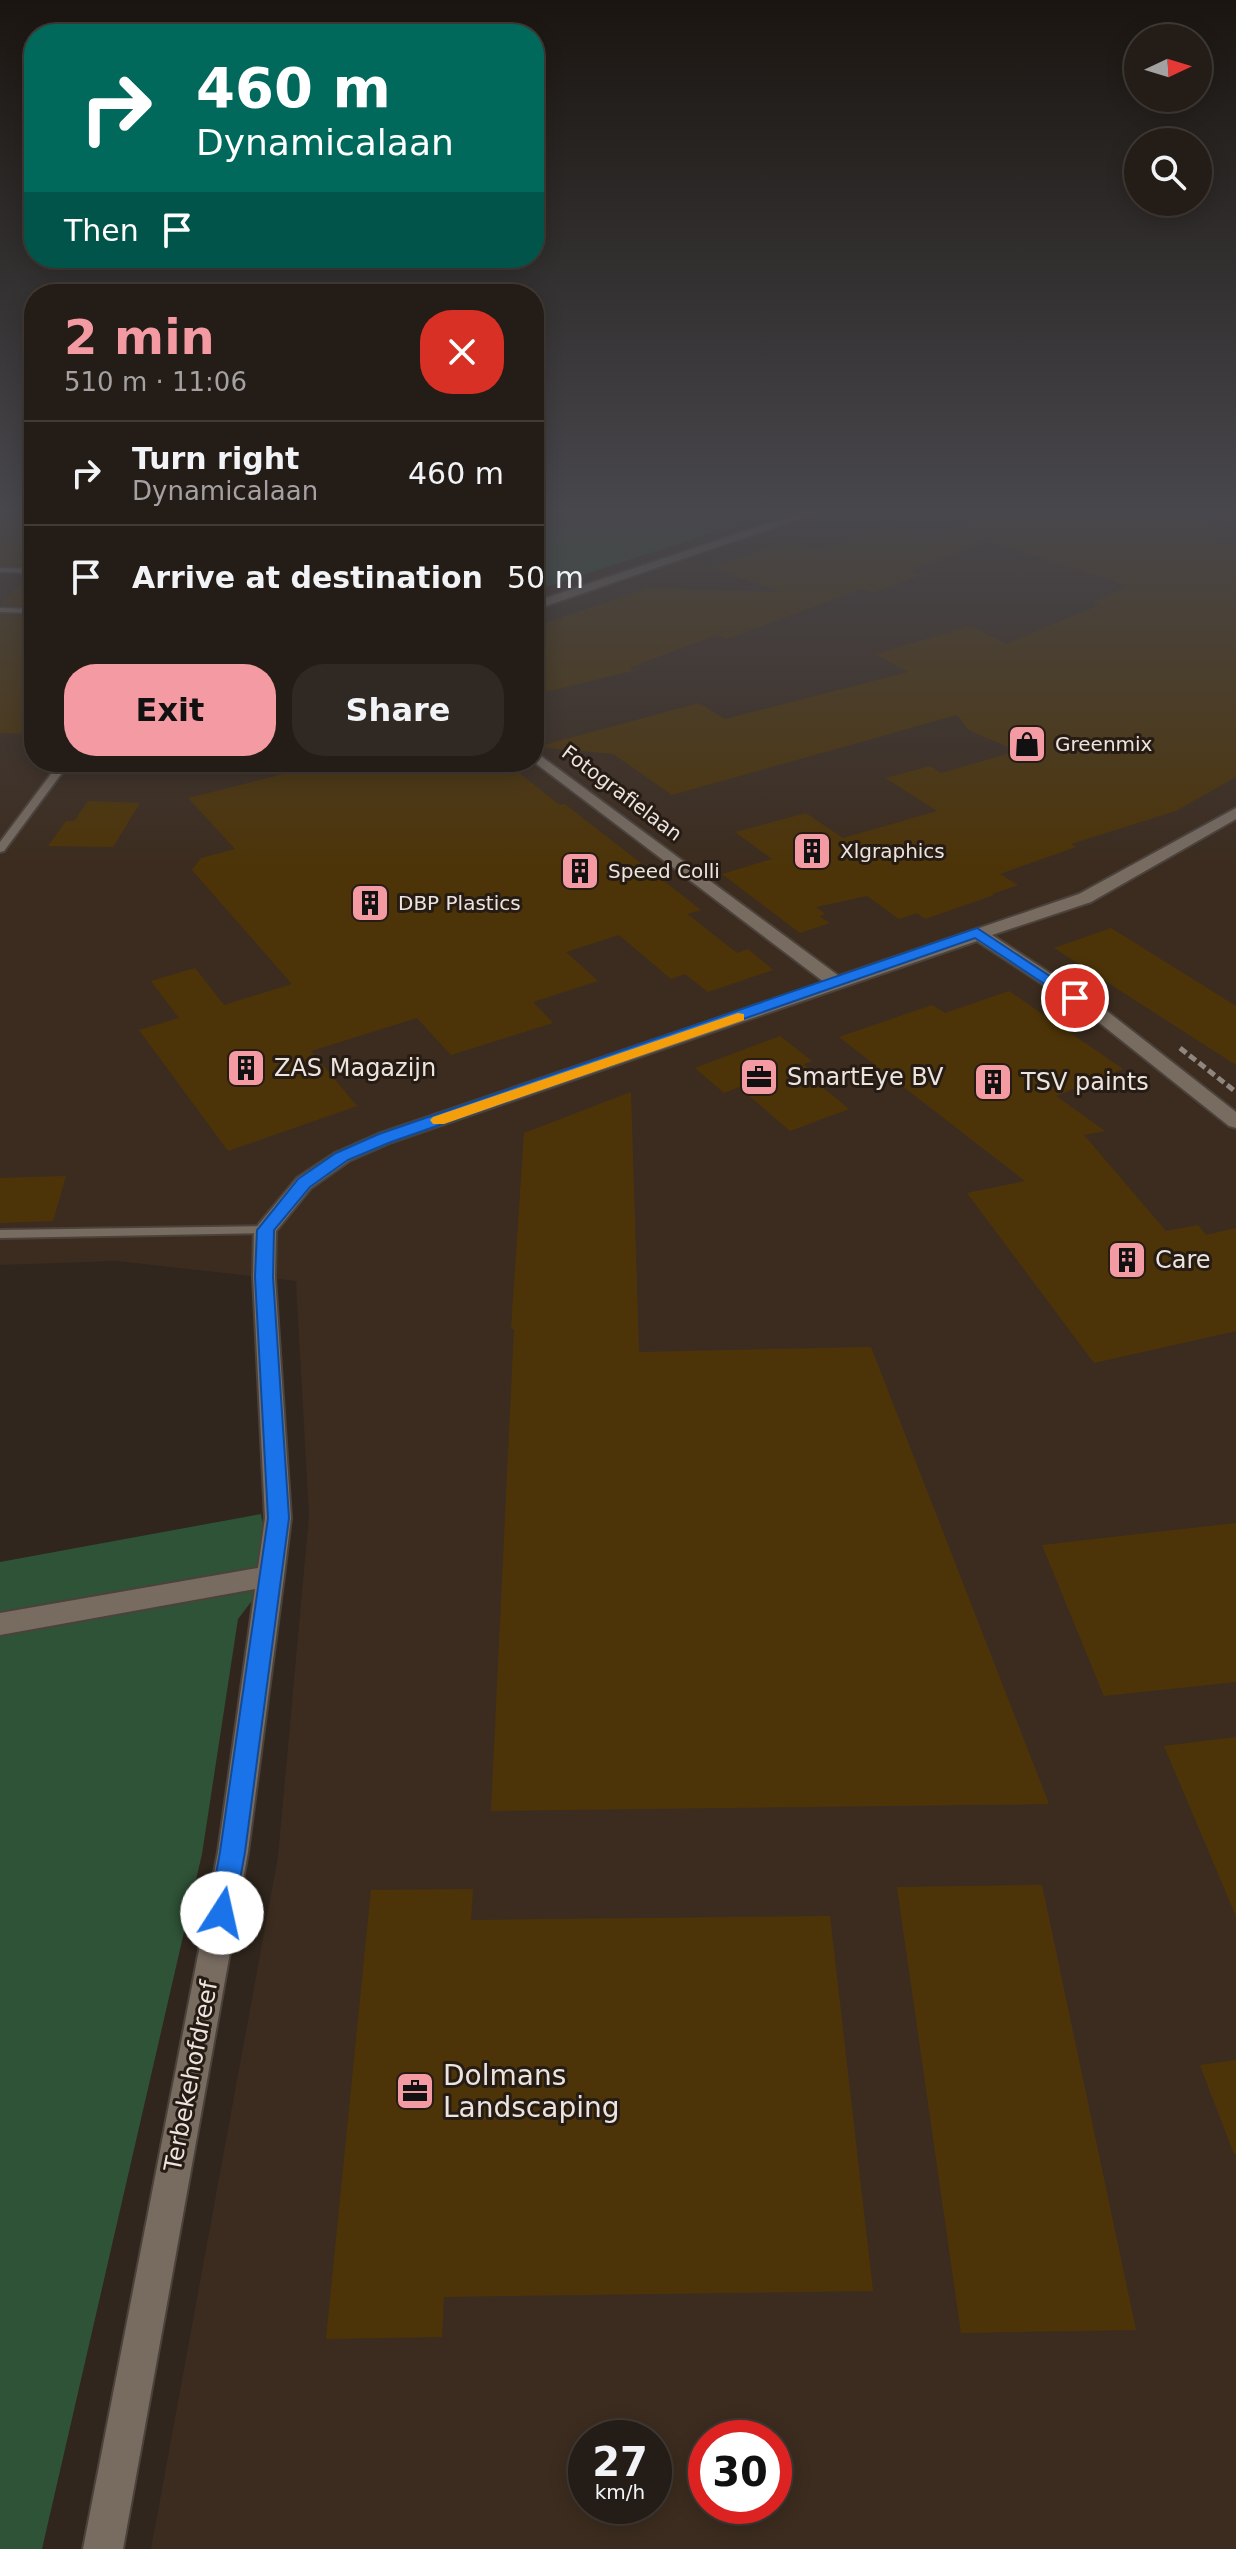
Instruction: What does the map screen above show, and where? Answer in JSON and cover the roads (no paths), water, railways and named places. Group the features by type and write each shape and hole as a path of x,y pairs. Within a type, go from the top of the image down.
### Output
{"street":[{"name":"Fotografielaan","path":"544,763 837,983"},
{"path":"265,1230 304,1183 342,1157 385,1138 1085,898 1236,813"},
{"path":"977,933 1097,1012 1236,1122"},
{"name":"Terbekehofdreef","path":"103,2549 233,1852 271,1576 278,1518 264,1277 265,1230"},
{"path":"0,1624 271,1576"}],"lane":[{"path":"0,849 58,772"},
{"path":"0,1234 265,1230"}],"place":[{"name":"Greenmix","path":"1027,744"},
{"name":"Xlgraphics","path":"812,851"},
{"name":"Speed Colli","path":"580,871"},
{"name":"DBP Plastics","path":"370,903"},
{"name":"ZAS Magazijn","path":"246,1068"},
{"name":"SmartEye BV","path":"759,1077"},
{"name":"TSV paints","path":"993,1082"},
{"name":"Care","path":"1127,1260"},
{"name":"Dolmans Landscaping","path":"415,2091"}]}
